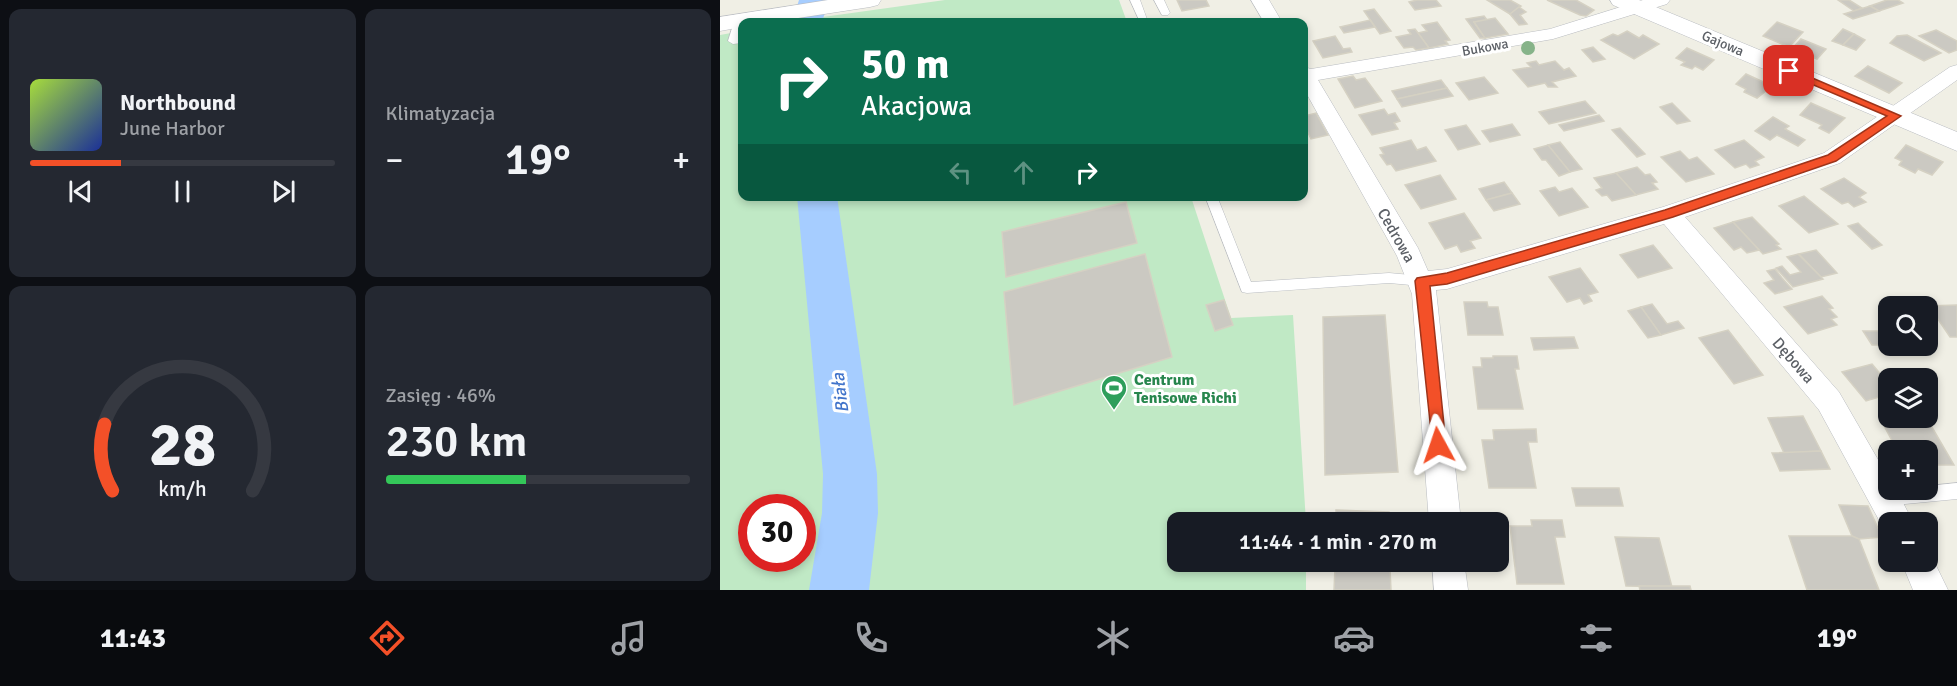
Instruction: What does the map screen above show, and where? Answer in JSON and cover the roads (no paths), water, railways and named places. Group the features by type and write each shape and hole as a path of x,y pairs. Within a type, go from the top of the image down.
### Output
{"main road":[{"path":"750,18 809,0"},
{"path":"780,9 870,0"}],"street":[{"path":"1260,0 1271,18"},
{"name":"Bukowa","path":"1308,73 1553,34 1641,3"},
{"name":"Gajowa","path":"1641,3 1957,142"},
{"path":"1422,281 1447,279 1669,214 1832,158 1896,116 1957,71"},
{"name":"Cedrowa","path":"1308,81 1422,281 1444,512"},
{"name":"Dębowa","path":"1669,214 1829,401 1878,487"},
{"path":"1449,572 1451,590"},
{"path":"1922,572 1931,590"}],"lane":[{"path":"1135,0 1142,18"},
{"path":"1159,0 1165,13"},
{"path":"1213,201 1246,288 1389,278 1422,281"},
{"path":"1938,493 1957,491"}],"waterway":[{"name":"Biała","path":"808,18 814,0"},
{"name":"Biała","path":"818,201 850,474 850,513 839,590"}],"place":[{"name":"Centrum Tenisowe Richi","path":"1114,411"}]}
